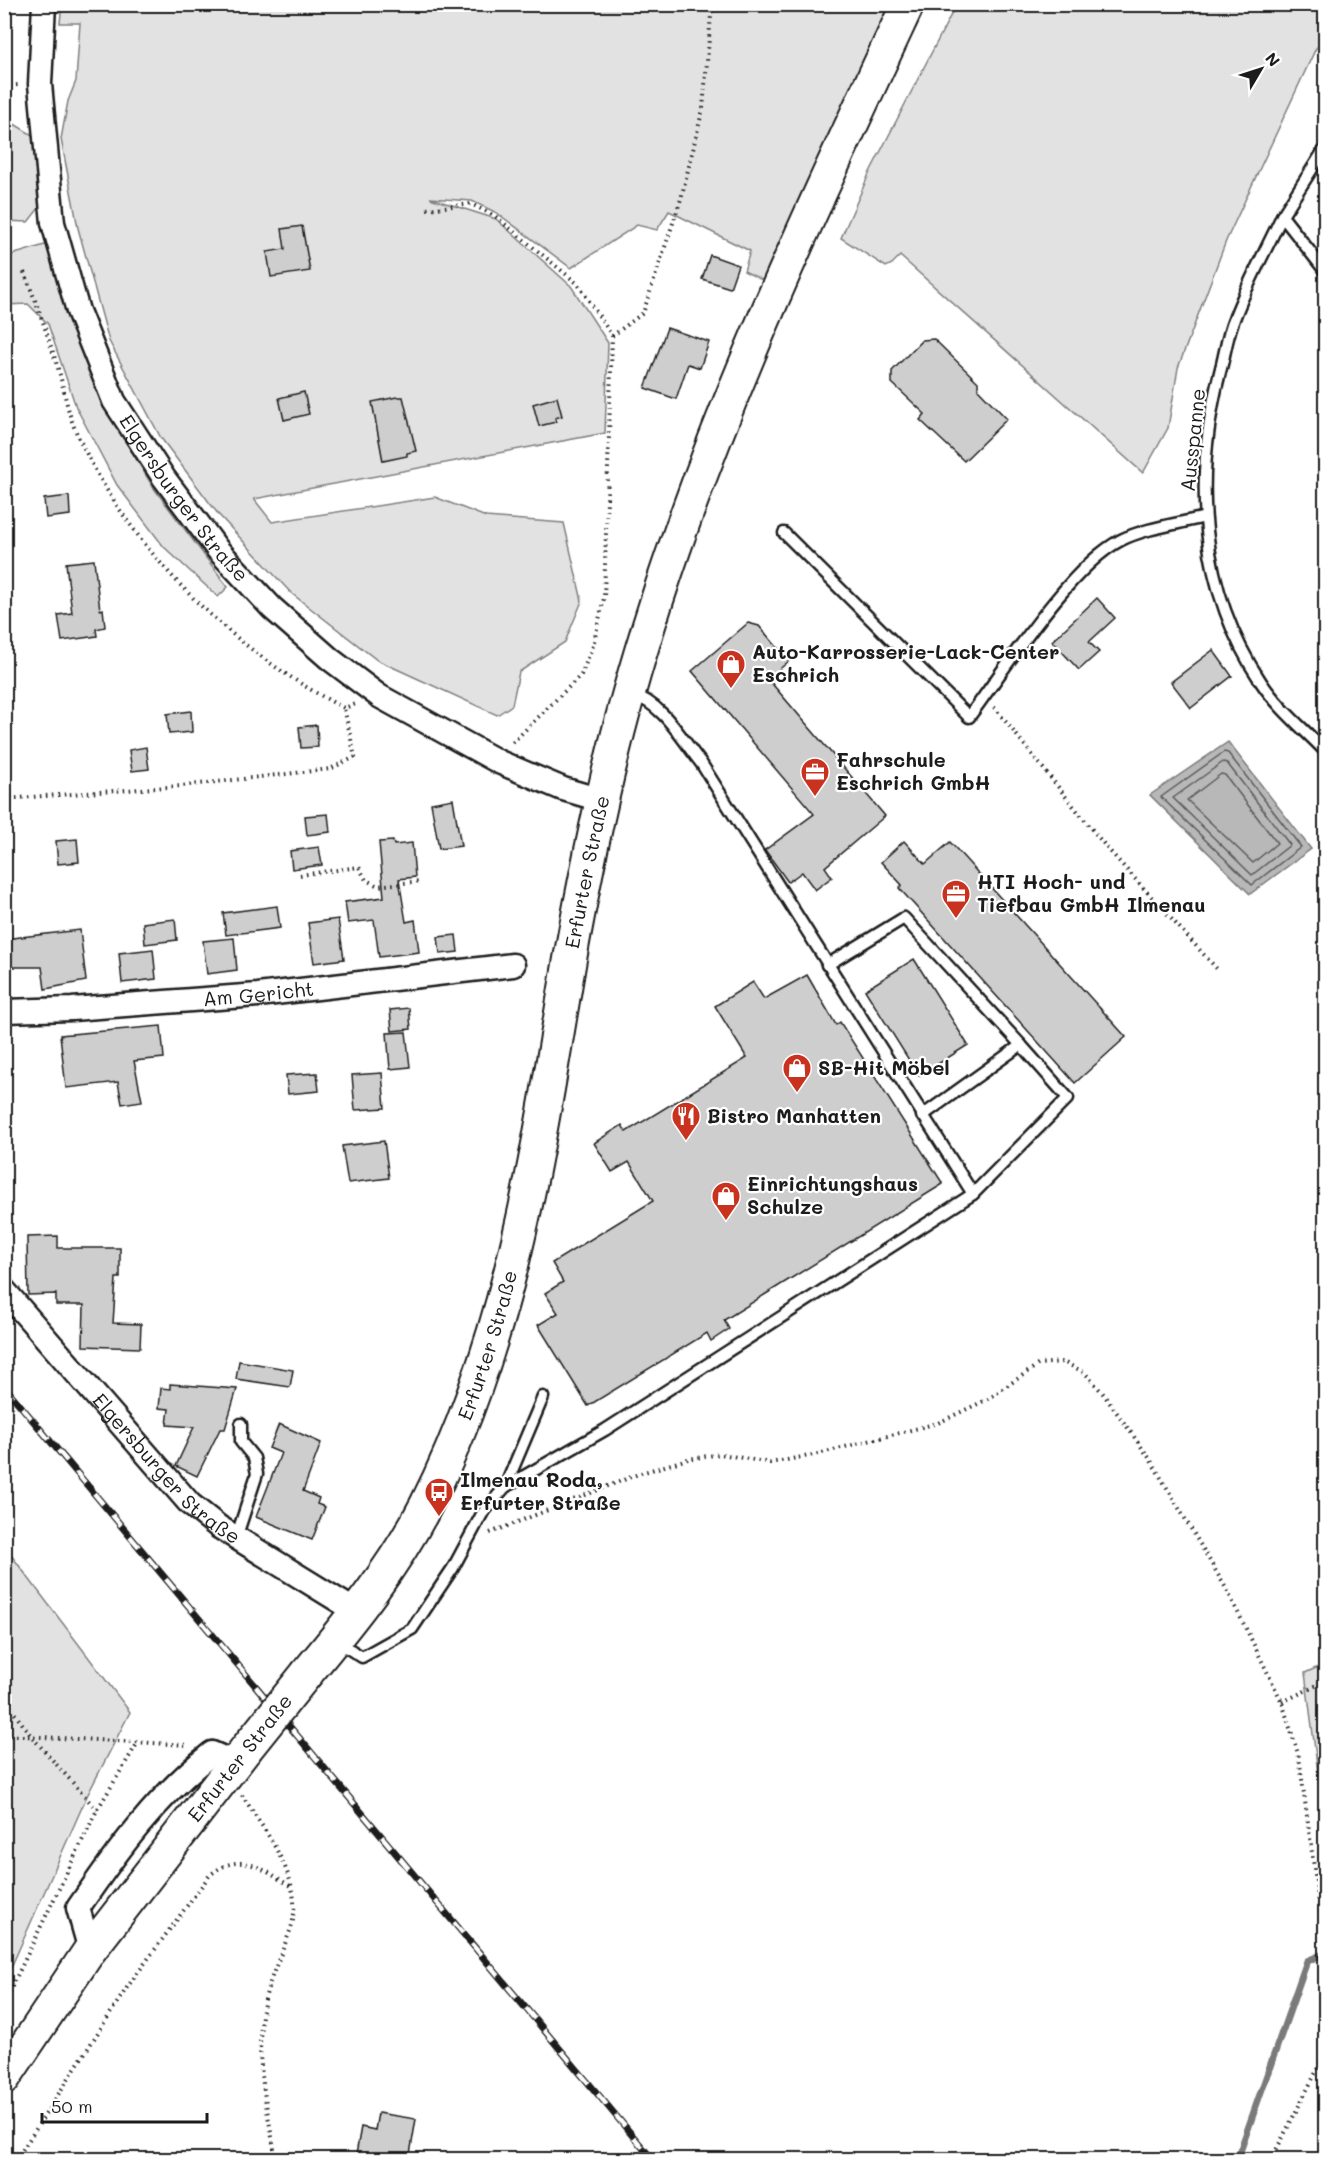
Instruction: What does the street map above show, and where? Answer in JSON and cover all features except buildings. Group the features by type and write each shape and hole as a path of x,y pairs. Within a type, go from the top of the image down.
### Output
{"main road":[{"name":"Erfurter Straße","path":"4,2078 90,1950 236,1762 357,1612 425,1507 469,1406 492,1344 525,1219 585,877 601,800 629,694 694,488 798,237 908,4"}],"street":[{"name":"Elgersburger Straße","path":"44,4 40,84 53,223 78,311 114,401 164,478 218,550 272,608 330,659 379,696 499,762 563,789 601,800"},
{"name":"Am Gericht","path":"4,1011 72,1009 258,995 513,966"},
{"name":"Elgersburger Straße","path":"4,1290 190,1504 236,1538 357,1612"}],"lane":[{"name":"Ausspanne","path":"1326,147 1282,216 1230,331 1211,408 1204,474 1205,517 1210,562 1235,638 1262,684 1326,752"},
{"path":"1282,216 1326,272"},
{"path":"784,533 969,717 1061,595 1105,550 1122,539 1205,517"},
{"path":"629,694 642,697 662,715 701,763 973,1194"},
{"path":"505,1487 605,1430 973,1194 1068,1098 904,918 827,965"},
{"path":"922,1116 1021,1045"},
{"path":"334,1640 362,1657 412,1629 468,1542 482,1514 505,1487 543,1396"},
{"path":"236,1538 257,1474 254,1458 241,1443 241,1424"}],"path":[{"path":"612,336 643,313 681,199 703,108 712,4"},
{"path":"427,209 471,204 495,216 578,284 612,336 604,598 593,646 581,675 516,737 499,762"},
{"path":"24,272 44,319 77,435 127,524 175,578 231,631 301,686 344,708 379,696"},
{"path":"985,696 1107,848 1217,969"},
{"path":"4,799 182,786 330,769 355,757 344,708"},
{"path":"300,875 359,867 366,880 378,886 420,881"},
{"path":"468,1542 641,1473 688,1459 721,1454 770,1463 814,1455 938,1423 988,1398 1039,1365 1063,1362 1084,1372 1102,1392 1150,1459 1227,1590 1282,1702 1299,1757 1326,1956"},
{"path":"1282,1702 1326,1682"},
{"path":"4,1699 32,1737 97,1810"},
{"path":"4,1735 137,1744 97,1810 4,2003"},
{"path":"236,1762 292,1887 295,1906 292,1924 263,2009 262,2019 260,2058 276,2160"},
{"path":"15,2160 128,1986 209,1875 219,1867 234,1861 252,1864 292,1887"},
{"path":"1271,2160 1326,2053"}],"shaded area":[{"path":"62,4 899,5 766,282 744,271 750,251 669,211 657,230 637,225 571,268 497,213 472,201 430,198 496,219 571,286 608,343 605,433 254,499 272,522 435,497 486,517 564,523 582,601 565,642 519,672 512,705 497,715 377,660 291,593 218,514 161,438 109,341 78,228 61,139 68,101 76,81 80,23 60,23"},
{"path":"956,5 1325,5 1325,41 1316,48 1226,241 1178,368 1168,428 1143,473 900,256 886,267 841,238 869,174"},
{"path":"6,119 34,136 43,203 28,222 5,221"},
{"path":"48,244 106,409 153,487 228,587 218,597 164,547 117,485 76,407 48,324 28,304 5,305 5,257"},
{"path":"5,1547 130,1712 87,1796 5,1981"},
{"path":"1325,1664 1325,1826 1305,1673"}],"water":[{"path":"1228,742 1311,849 1250,894 1150,795"}],"waterway":[{"path":"1237,2160 1307,1961 1326,1953"}],"railway":[{"path":"4,1386 653,2160"}],"place":[{"name":"Auto-Karrosserie-Lack-Center Eschrich","path":"731,690"},
{"name":"Fahrschule Eschrich GmbH","path":"815,798"},
{"name":"HTI Hoch- und Tiefbau GmbH Ilmenau","path":"956,920"},
{"name":"SB-Hit Möbel","path":"797,1094"},
{"name":"Bistro Manhatten","path":"686,1142"},
{"name":"Einrichtungshaus Schulze","path":"726,1222"},
{"name":"Ilmenau Roda, Erfurter Straße","path":"439,1518"}]}
